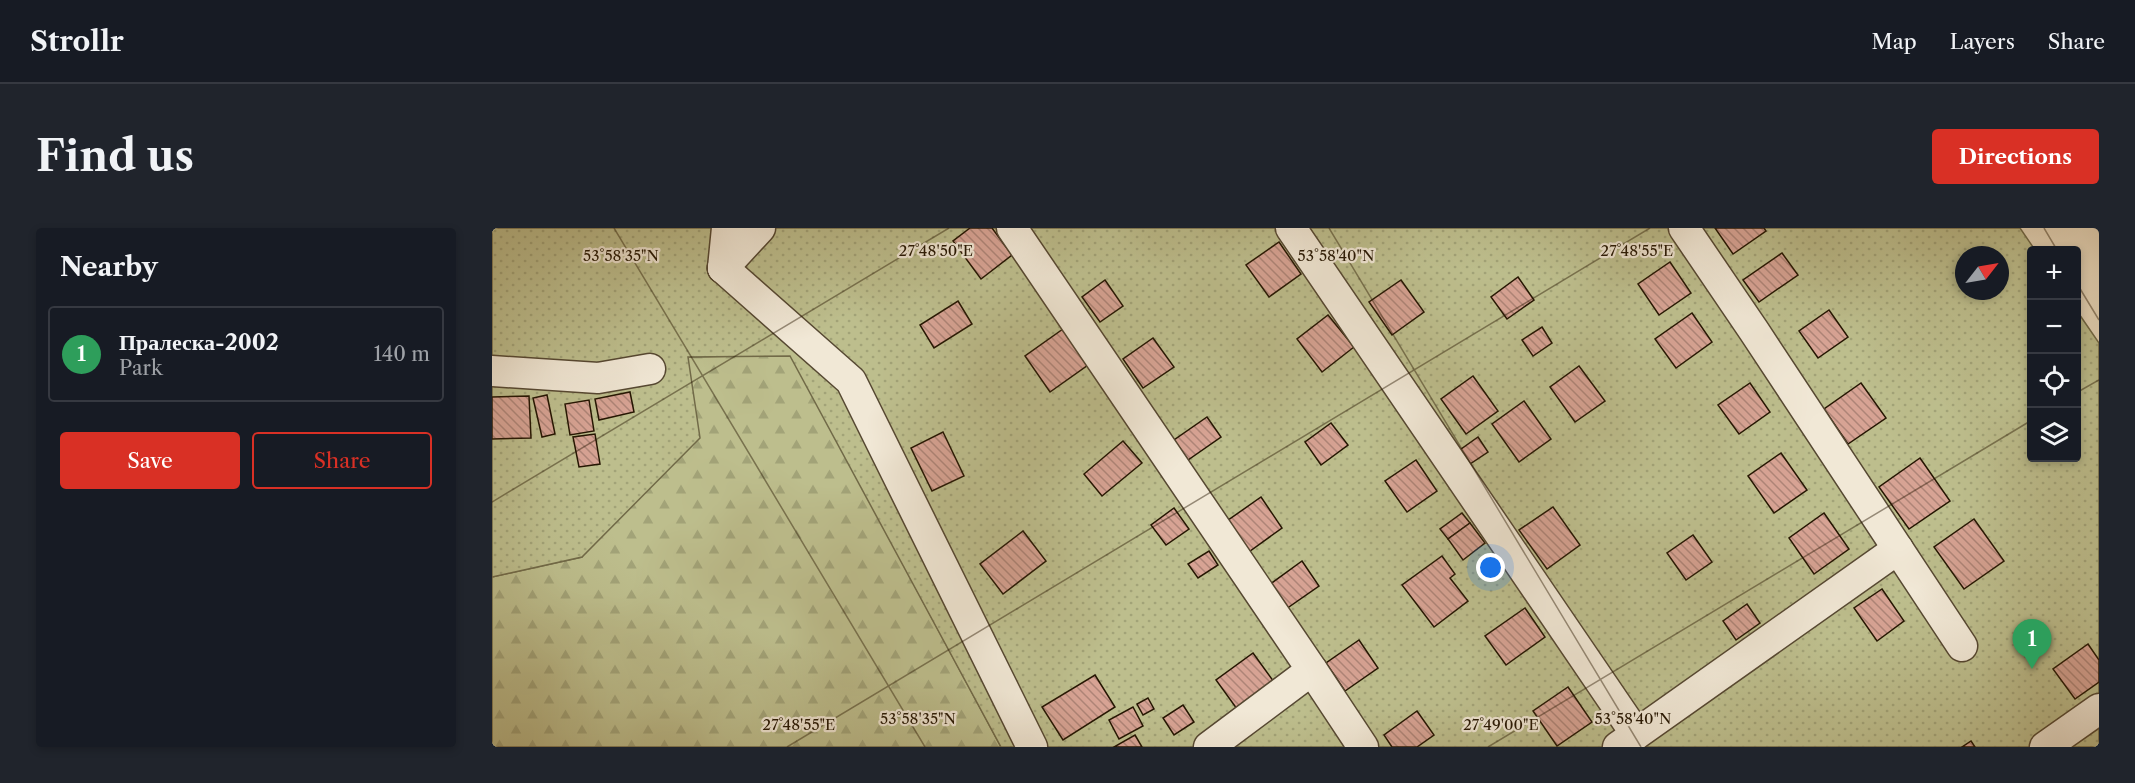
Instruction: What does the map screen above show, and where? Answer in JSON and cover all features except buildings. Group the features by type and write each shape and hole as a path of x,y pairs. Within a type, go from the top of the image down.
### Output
{"street":[{"path":"723,268 727,228"},
{"path":"723,268 759,228"},
{"path":"1011,228 1363,747"},
{"path":"1291,228 1627,740 1898,549"},
{"path":"1684,228 1761,340 1962,646"},
{"path":"723,268 850,381 1032,747"},
{"path":"492,371 598,378 650,369"},
{"path":"1209,747 1312,670"},
{"path":"2045,747 2099,708"}],"green space":[{"path":"492,228 2020,228 2032,246 2027,246 2027,462 2081,462 2081,317 2099,343 2099,747 1001,747 790,356 688,357 700,438 582,557 492,577"},
{"path":"791,355 1001,747 492,747 492,577 582,557 688,357"}],"place":[{"name":"Пралеска-2002","path":"2032,669"}]}
